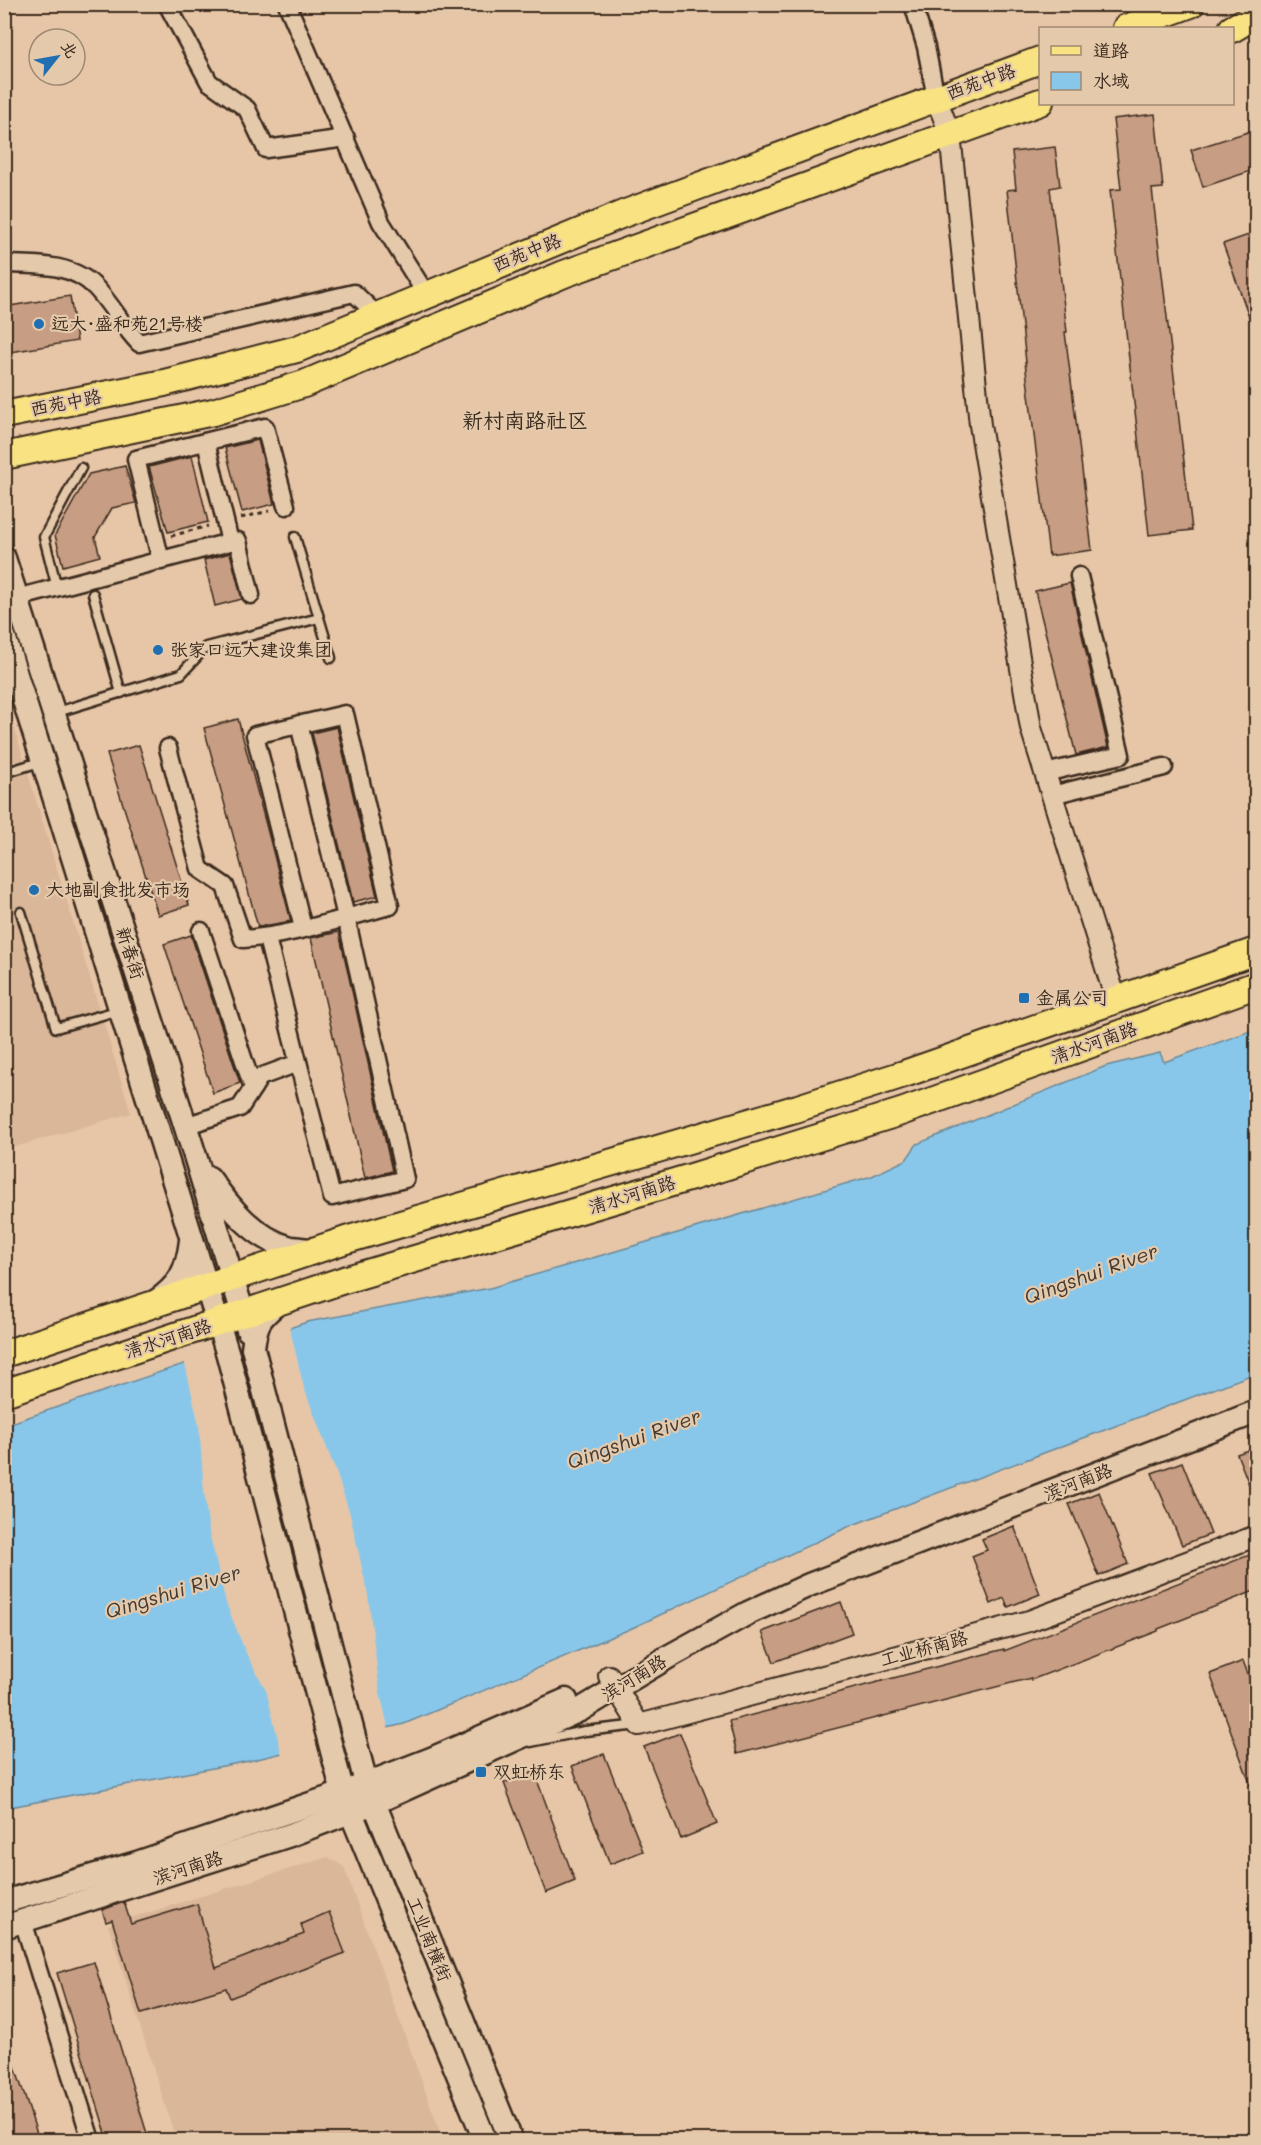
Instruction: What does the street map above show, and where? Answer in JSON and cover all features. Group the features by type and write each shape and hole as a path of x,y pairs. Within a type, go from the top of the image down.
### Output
{"main road":[{"path":"1129,27 1191,4"},
{"path":"1234,28 1257,15"},
{"name":"西苑中路","path":"4,415 164,383 297,349 622,214 1039,61"},
{"name":"西苑中路","path":"4,456 213,412 304,384 564,274 1039,103"},
{"name":"新春街","path":"4,558 196,1159 243,1314 355,1735"},
{"name":"新春街","path":"4,636 228,1355 328,1739"},
{"name":"清水河南路","path":"4,1354 315,1250 809,1105 1257,951"},
{"name":"清水河南路","path":"4,1393 356,1277 684,1180 901,1112 1257,985"},
{"path":"196,1159 226,1203 242,1220 262,1234 290,1247 315,1250"},
{"path":"150,1305 168,1293 179,1280 188,1265 191,1240"},
{"path":"253,1348 255,1329 259,1319 279,1302"},
{"path":"184,1334 200,1335 219,1346 228,1355"},
{"name":"滨河南路","path":"10,1900 346,1803 498,1749 580,1710 613,1682 706,1620 761,1593 873,1546 1257,1400"},
{"name":"滨河南路","path":"370,1793 431,1759 613,1682 748,1613 809,1585 1257,1412"},
{"name":"工业南横街","path":"355,1735 370,1793 511,2140"},
{"name":"工业南横街","path":"328,1739 346,1803 485,2140"},
{"name":"滨河南路","path":"14,1924 290,1835 346,1803"},
{"path":"10,1900 14,1924"}],"street":[{"path":"167,4 209,82 247,109 266,149 346,138"},
{"path":"287,4 381,222 426,294"},
{"path":"913,4 926,47 936,98 950,134 980,425 1031,728 1116,1000"},
{"path":"4,264 60,268 78,274 95,286 139,343 354,293 377,315"},
{"path":"161,561 136,459 265,427 286,506"},
{"path":"206,442 230,542"},
{"path":"17,598 238,541 251,595"},
{"path":"1045,773 1121,755 1079,576"},
{"path":"168,748 200,869 225,886 243,939 267,938 390,906 345,714 255,735 303,928"},
{"path":"267,938 332,1197 405,1179 346,917 299,724"},
{"path":"1052,795 1164,768"},
{"path":"201,931 253,1088"},
{"path":"185,1126 240,1108 260,1077 298,1063"},
{"name":"工业桥南路","path":"639,1725 1029,1621 1257,1536"},
{"path":"613,1682 639,1725"},
{"path":"14,1924 91,2140"}],"lane":[{"path":"57,588 44,537 81,468"},
{"path":"295,537 331,658"},
{"path":"93,594 121,693"},
{"path":"54,713 181,674 206,647 319,618"},
{"path":"4,773 43,761"},
{"path":"21,912 56,1028 120,1010"},
{"path":"498,1749 585,1731 639,1725"}],"shaded area":[{"name":"大地副食批发市场","path":"4,694 131,1113 5,1150 4,1150"},
{"path":"328,1857 344,1867 443,2140 176,2140 108,1925"}],"water":[{"name":"Qingshui River","path":"1256,1029 1256,1373 850,1526 630,1629 404,1724 249,1761 5,1808 5,1425 307,1322 490,1288 872,1176 906,1160 917,1144 1106,1066 1160,1053 1164,1062"}],"pier":[{"path":"289,1325 304,1388 350,1514 368,1595 380,1693 389,1731 282,1756 266,1690 246,1653 226,1603 209,1532 199,1425 184,1360"}],"building":[{"path":"1155,114 1163,188 1152,189 1192,530 1149,535 1110,190 1121,189 1113,119"},
{"path":"1257,129 1257,169 1203,187 1191,150"},
{"path":"1055,147 1060,186 1050,188 1092,550 1049,556 1007,190 1016,189 1012,152"},
{"path":"1257,232 1257,333 1255,333 1223,244"},
{"name":"远大·盛和苑21号楼","path":"70,296 77,341 4,353 4,307"},
{"path":"258,440 274,504 242,512 225,448"},
{"path":"192,456 208,522 168,532 149,467"},
{"path":"125,466 136,503 112,508 95,537 100,556 63,566 55,535 89,474"},
{"path":"230,553 242,599 215,606 204,560"},
{"path":"1070,583 1108,747 1076,755 1035,591"},
{"path":"238,719 291,921 258,927 204,728"},
{"path":"337,727 377,896 353,902 312,733"},
{"path":"139,745 189,905 158,915 107,754"},
{"path":"339,932 392,1171 365,1178 311,938"},
{"path":"191,935 240,1083 213,1093 164,944"},
{"path":"1257,1447 1257,1502 1256,1502 1237,1454"},
{"path":"1182,1462 1211,1534 1182,1545 1152,1473"},
{"path":"1099,1492 1128,1564 1099,1576 1069,1504"},
{"path":"1014,1526 1040,1594 1008,1607 1004,1598 991,1604 972,1556 987,1550 982,1539"},
{"path":"1257,1552 1257,1590 1158,1629 1158,1631 1031,1680 1031,1678 737,1754 729,1721 1004,1649 1004,1651"},
{"path":"841,1602 852,1633 774,1662 762,1632"},
{"path":"1243,1661 1257,1697 1257,1797 1255,1797 1210,1674"},
{"path":"680,1733 717,1824 681,1839 644,1747"},
{"path":"604,1754 643,1851 610,1864 572,1766"},
{"path":"534,1772 575,1881 546,1893 504,1783"},
{"path":"124,1902 131,1924 197,1904 216,1968 304,1934 301,1924 329,1912 345,1953 230,1998 226,1988 141,2014 112,1920 106,1922 102,1910"},
{"path":"94,1962 149,2140 108,2140 57,1973"},
{"path":"7,2043 39,2140 4,2140 4,2044"}],"place":[{"name":"远大·盛和苑21号楼","path":"39,324"},
{"name":"张家口远大建设集团","path":"158,650"},
{"name":"大地副食批发市场","path":"34,890"},
{"name":"金属公司","path":"1024,998"},
{"name":"双虹桥东","path":"481,1772"}],"district":[{"name":"新村南路社区","path":"525,421"}]}
